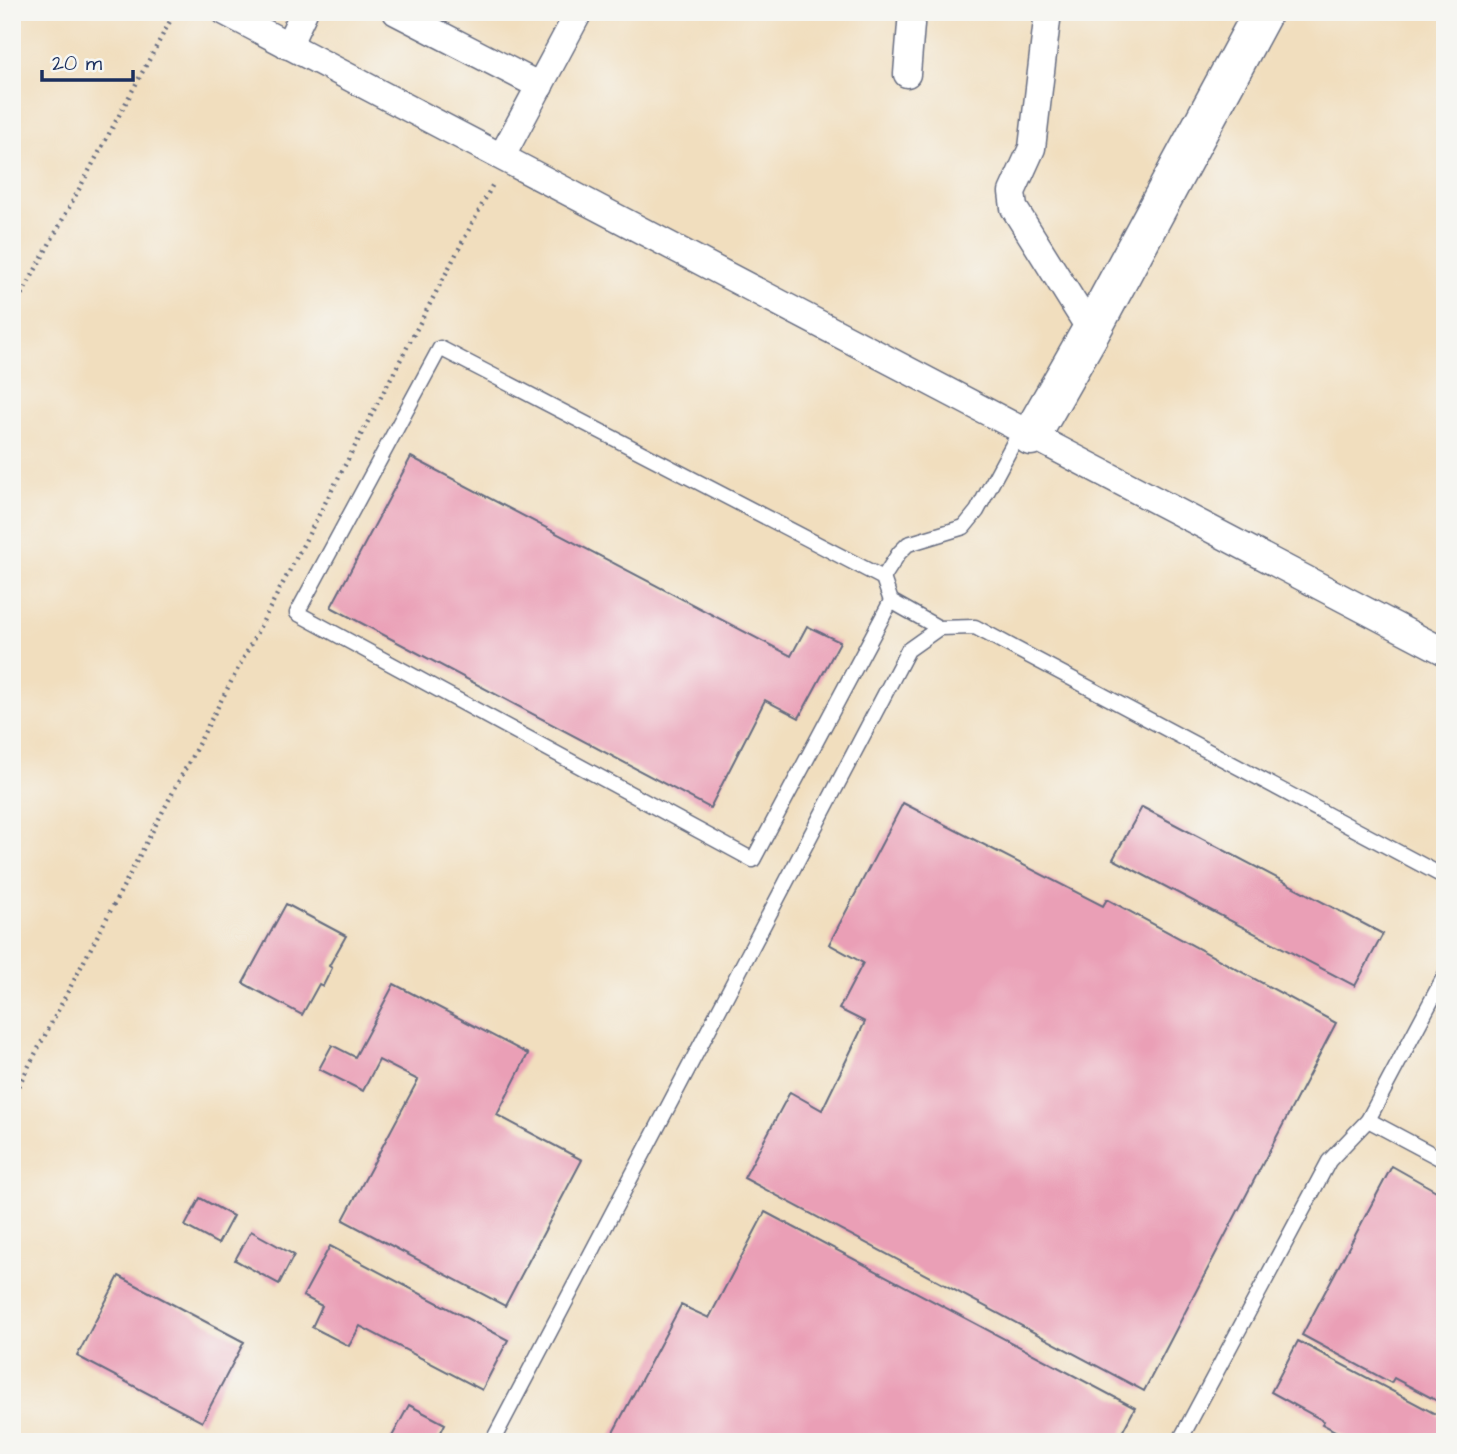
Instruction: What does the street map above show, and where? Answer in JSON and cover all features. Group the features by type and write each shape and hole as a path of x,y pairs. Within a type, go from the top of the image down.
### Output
{"street":[{"path":"225,12 1445,652"},
{"path":"288,46 304,12"},
{"path":"396,12 540,86"},
{"path":"504,158 579,12"},
{"path":"907,74 912,12"},
{"path":"1048,12 1032,148 1012,192 1014,208 1091,331"},
{"path":"1026,433 1091,331 1263,12"}],"lane":[{"path":"891,601 753,860 297,613 440,348 883,578 891,601 939,628 975,627 1415,860 1445,879"},
{"path":"883,578 908,544 964,527 1026,433"},
{"path":"492,1442 908,650 939,628"},
{"path":"1180,1442 1329,1161 1368,1120 1445,975"},
{"path":"1368,1120 1445,1161"}],"path":[{"path":"12,313 176,12"},
{"path":"12,1098 504,158"}],"building":[{"path":"411,457 791,656 807,626 840,642 799,718 765,700 710,808 331,607"},
{"path":"903,803 1103,906 1107,899 1336,1023 1144,1391 744,1178 790,1092 822,1110 865,1022 839,1009 863,963 829,944"},
{"path":"1142,807 1383,934 1355,986 1113,859"},
{"path":"286,904 346,936 329,966 332,968 323,986 319,984 302,1015 243,983"},
{"path":"394,984 528,1054 497,1115 582,1160 505,1306 343,1220 418,1080 379,1060 363,1091 319,1069 332,1045 355,1057"},
{"path":"1392,1166 1445,1196 1445,1405 1394,1378 1391,1383 1302,1335"},
{"path":"200,1198 233,1216 218,1244 185,1226"},
{"path":"765,1212 1135,1408 1117,1442 608,1442 681,1305 709,1318"},
{"path":"251,1231 294,1255 279,1284 235,1260"},
{"path":"330,1246 508,1340 482,1390 360,1326 349,1346 312,1327 322,1306 303,1296"},
{"path":"119,1276 244,1342 202,1422 77,1356"},
{"path":"1298,1341 1445,1419 1445,1442 1355,1442 1322,1424 1324,1421 1271,1392"},
{"path":"409,1405 445,1424 436,1442 389,1442"}]}
